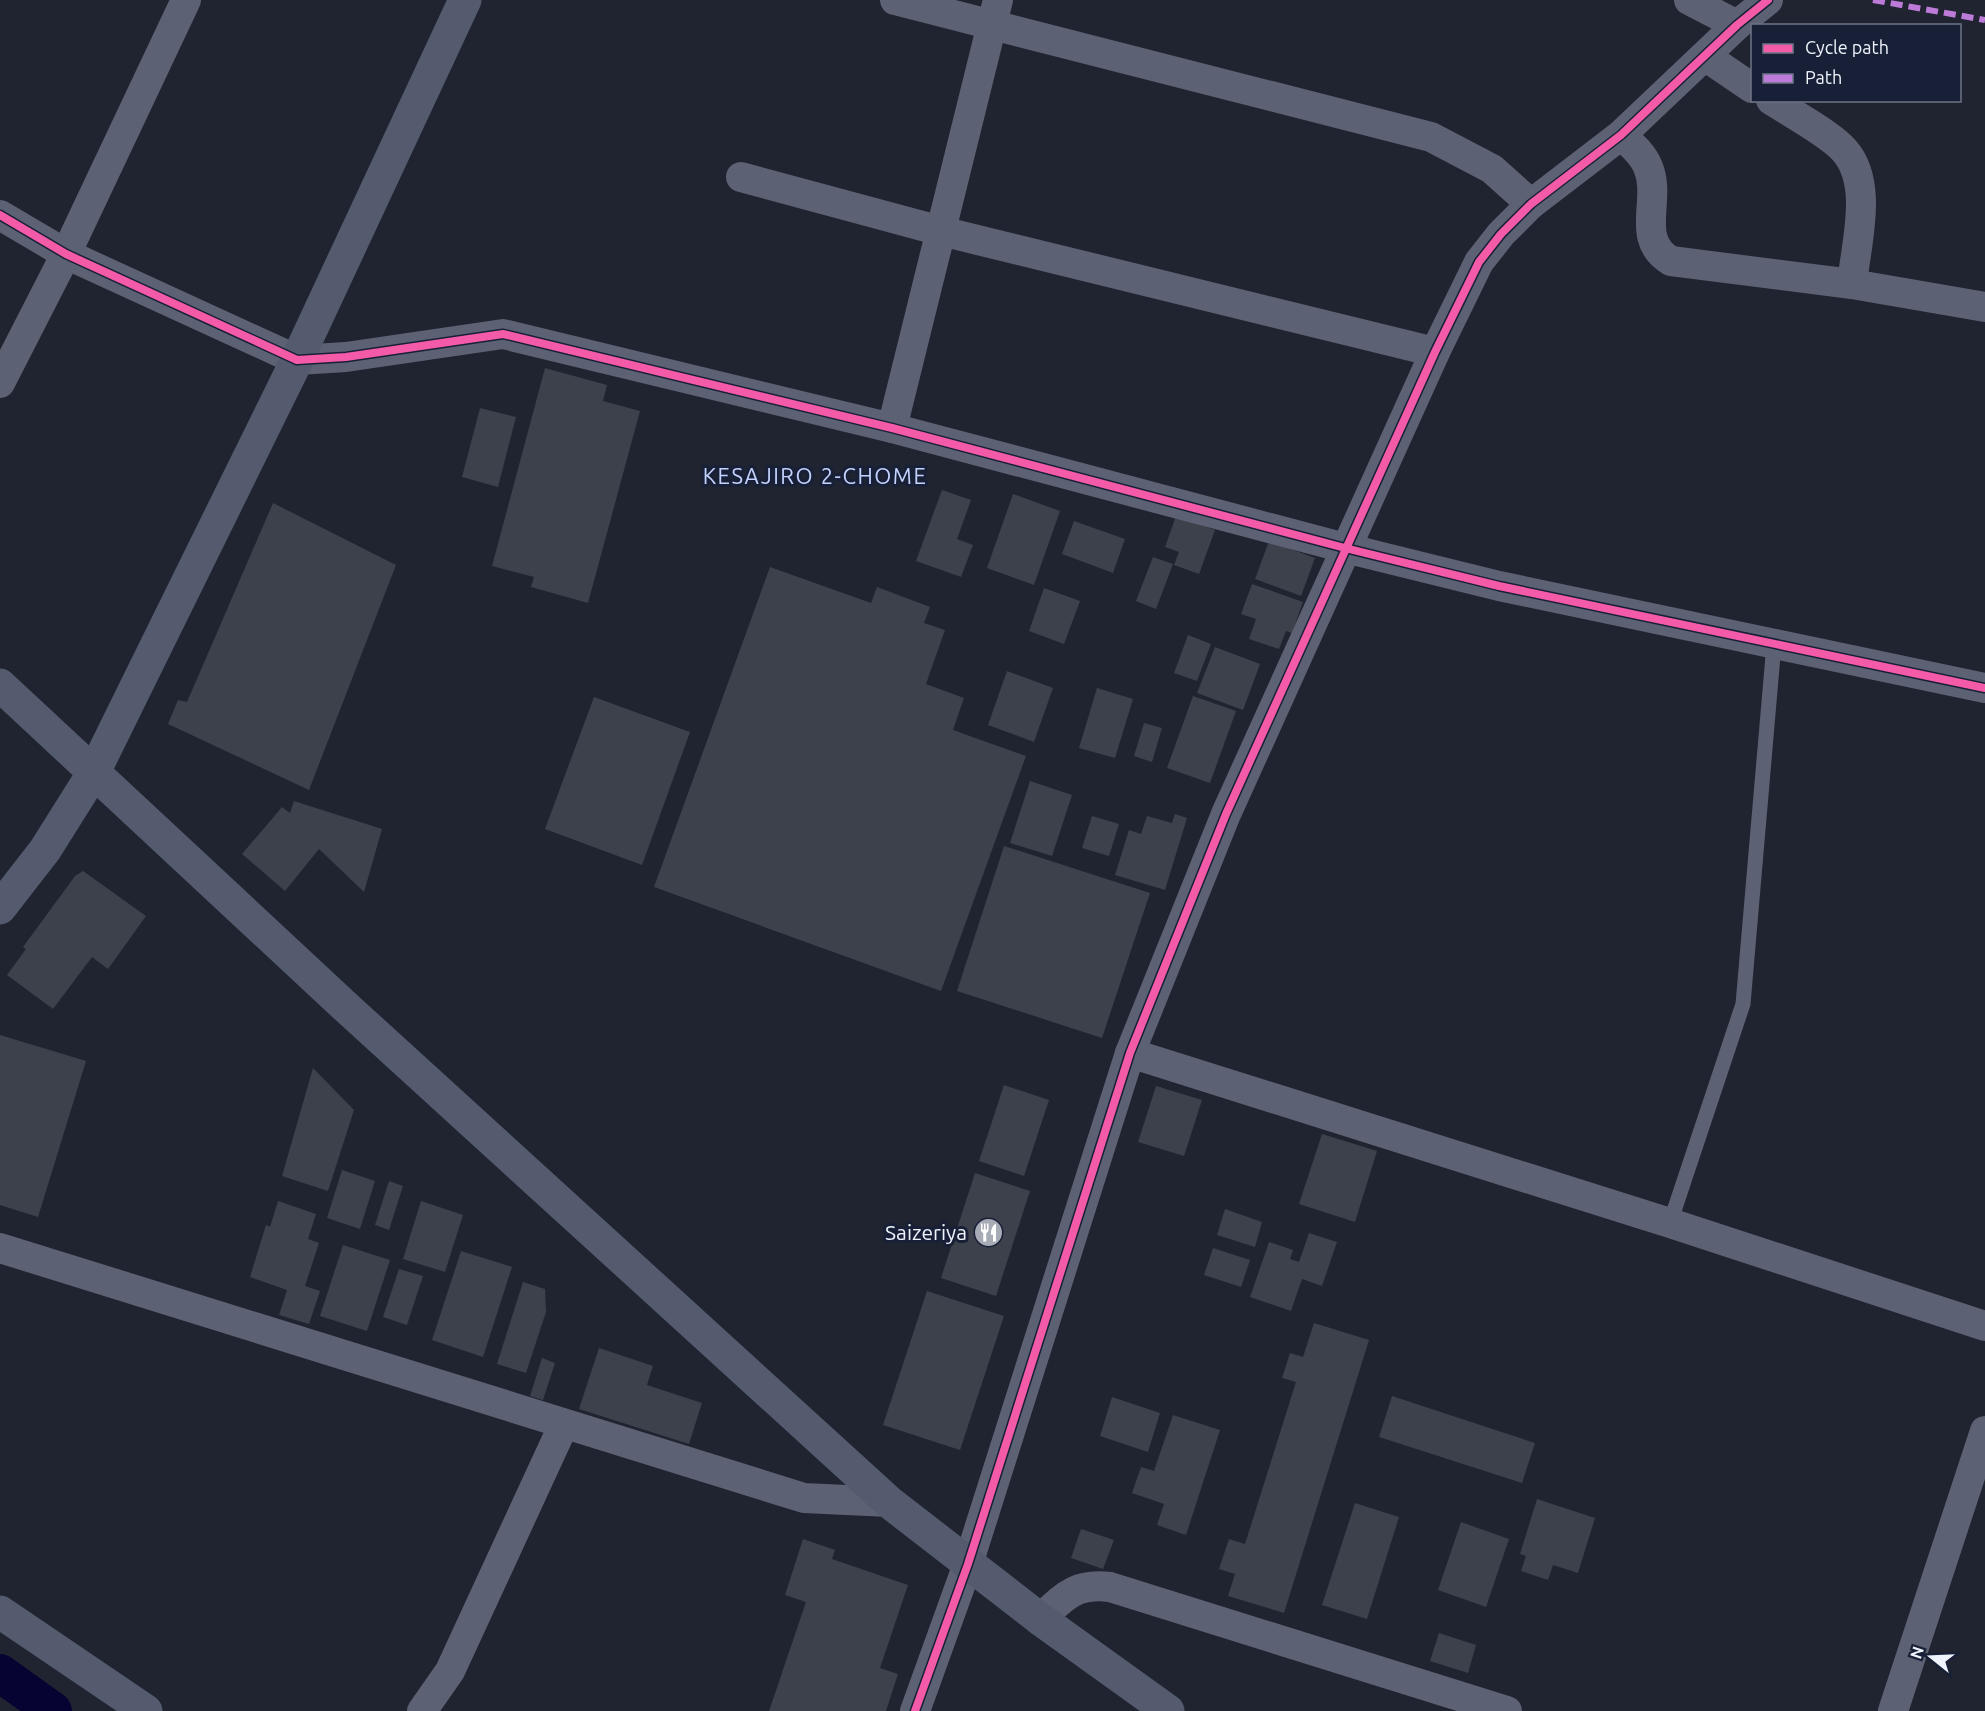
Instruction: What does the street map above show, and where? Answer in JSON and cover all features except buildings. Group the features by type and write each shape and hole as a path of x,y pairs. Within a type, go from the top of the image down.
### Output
{"street":[{"path":"0,382 66,254 186,0"},
{"path":"0,908 45,850 94,772 297,360 465,0"},
{"path":"895,0 995,12 1431,137 1492,169 1531,204"},
{"path":"1689,0 1737,26"},
{"path":"915,1711 968,1564 1130,1053 1226,814 1434,352 1479,262 1501,234 1531,204 1621,135 1737,26 1768,0"},
{"path":"892,428 995,12"},
{"path":"1705,56 1751,87"},
{"path":"1774,102 1843,148 1856,168 1860,185 1859,218 1852,284"},
{"path":"1621,135 1638,151 1648,168 1652,237 1657,253 1671,261 1852,284 1985,308"},
{"path":"741,177 941,231 1434,352"},
{"path":"0,215 66,254 297,360 346,357 504,334 892,428 1345,548 1499,586 1985,688"},
{"path":"0,686 348,1009 889,1502 1040,1619 1168,1711"},
{"path":"1130,1053 1670,1223 1985,1326"},
{"path":"0,1248 804,1498 889,1502"},
{"path":"422,1711 450,1671 564,1424"},
{"path":"1893,1711 1985,1431"},
{"path":"1040,1619 1067,1594 1090,1585 1110,1587 1507,1711"},
{"path":"0,1612 146,1711"}],"lane":[{"path":"1670,1223 1743,1004 1774,644"}],"waterway":[{"path":"0,1673 53,1711"}],"marked path":[{"path":"1873,0 1985,20"}],"cycle path":[{"path":"915,1711 968,1564 1130,1053 1226,814 1435,352 1479,262 1501,234 1531,204 1621,135 1737,25 1768,0"},
{"path":"0,215 66,254 297,360 346,357 503,334 892,428 1345,548 1499,586 1985,688"}],"place":[{"name":"Saizeriya","path":"988,1233"}],"district":[{"name":"KESAJIRO 2-CHOME","path":"815,476"}]}
